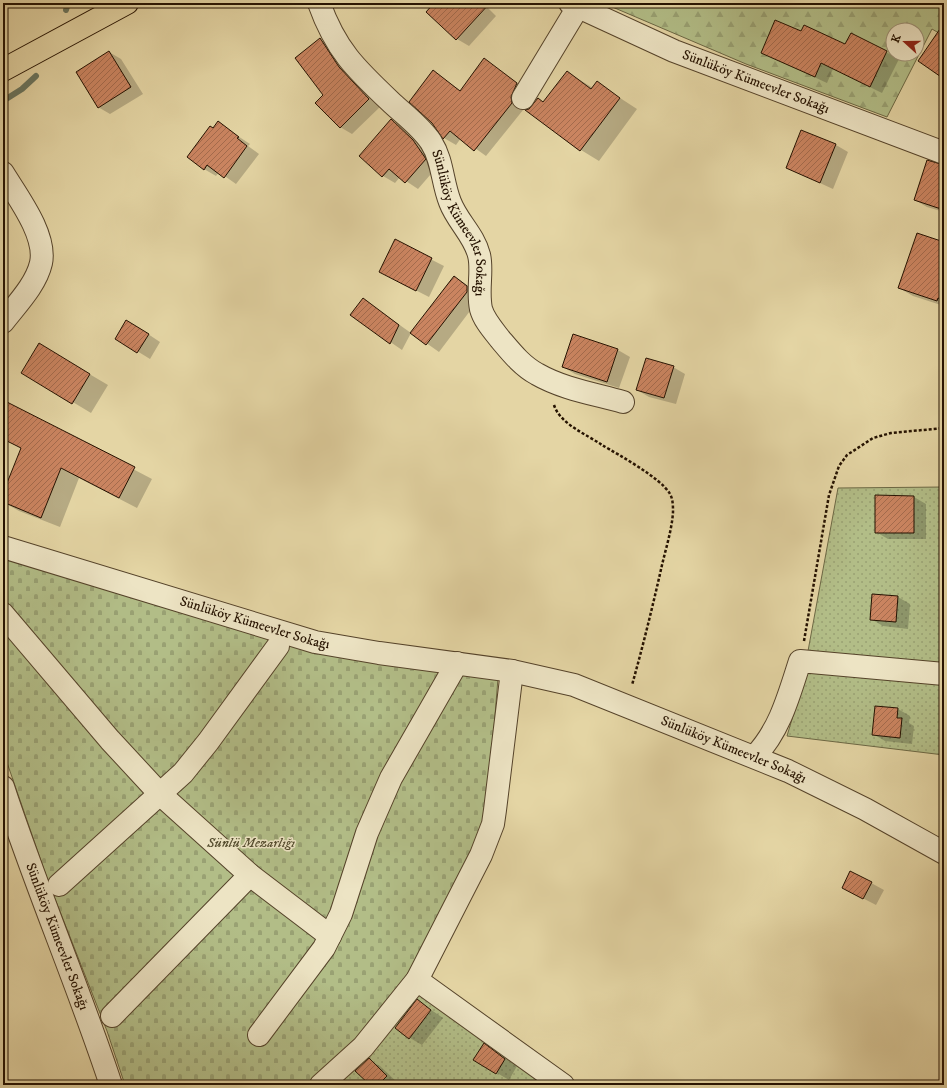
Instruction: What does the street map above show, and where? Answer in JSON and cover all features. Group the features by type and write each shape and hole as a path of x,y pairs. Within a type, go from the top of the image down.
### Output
{"main road":[{"path":"3,70 127,3"}],"street":[{"name":"Sünlüköy Kümeevler Sokağı","path":"319,3 332,36 340,49 362,74 418,127 430,141 441,166 450,202 457,218 476,244 480,256 480,298 482,310 489,326 518,360 536,374 550,381 623,402"},
{"name":"Sünlüköy Kümeevler Sokağı","path":"574,5 674,51 944,153"},
{"path":"523,98 574,5"},
{"path":"3,173 30,219 42,251 41,263 36,275 3,322"},
{"name":"Sünlüköy Kümeevler Sokağı","path":"3,547 315,642 379,653 512,670 574,685 626,704 755,756 865,809 944,853"},
{"path":"3,614 110,740 160,794 250,875 330,936"},
{"path":"59,885 160,794 182,772 208,742 278,646"},
{"path":"755,756 772,736 788,698 800,661 944,674"},
{"path":"258,1035 317,960 330,936 341,914 367,833 391,778 457,663"},
{"path":"321,1085 364,1047 417,980 481,855 492,824 512,670"},
{"name":"Sünlüköy Kümeevler Sokağı","path":"3,787 42,899 89,1020 111,1085"},
{"path":"112,1016 250,875"},
{"path":"417,980 563,1085"}],"path":[{"path":"550,381 556,412 562,418 643,471 663,486 670,494 673,503 673,512 643,648 626,704"},
{"path":"800,661 829,495 839,466 847,455 873,438 891,433 944,428"}],"green space":[{"path":"603,3 944,3 944,36 932,29 925,43 925,22 885,22 885,62 915,62 887,117 746,64"},
{"path":"944,487 944,755 787,736 806,672 808,651 838,488"},
{"name":"Sünlü Mezarlığı","path":"3,556 498,678 488,803 484,827 410,973 381,1014 329,1069 309,1085 125,1085 107,1031 48,881 3,751"},
{"path":"415,991 545,1085 329,1085"}],"building":[{"path":"434,3 490,3 456,40 426,12"},
{"path":"775,20 801,31 804,25 845,44 851,33 885,50 885,55 870,87 821,63 815,77 761,53"},
{"path":"944,23 944,79 919,62 925,62 925,51"},
{"path":"320,38 339,67 369,99 340,128 315,103 323,95 295,58"},
{"path":"109,51 131,87 98,108 76,72"},
{"path":"484,58 517,83 511,97 512,103 474,151 450,131 443,139 432,123 409,102 433,70 460,91"},
{"path":"567,71 591,89 597,81 620,98 580,151 525,110 529,109 538,98 543,102"},
{"path":"391,119 413,140 426,159 405,183 389,169 382,177 359,156"},
{"path":"218,121 239,137 237,138 247,146 224,178 207,165 204,170 187,157 210,126 213,128"},
{"path":"801,130 836,144 820,183 786,168"},
{"path":"927,160 944,165 944,210 914,200"},
{"path":"917,233 944,242 944,301 938,298 937,301 898,288"},
{"path":"395,239 432,258 416,291 379,272"},
{"path":"454,276 467,286 467,292 426,345 410,333"},
{"path":"363,298 399,325 390,344 350,315"},
{"path":"126,320 149,334 137,353 115,339"},
{"path":"573,334 618,349 607,382 562,367"},
{"path":"39,343 90,374 72,404 21,373"},
{"path":"646,358 674,366 664,398 636,390"},
{"path":"3,400 135,467 119,498 61,468 41,518 3,502 3,493 21,448 3,439"},
{"path":"875,495 914,496 914,533 875,533"},
{"path":"872,594 898,596 896,622 870,620"},
{"path":"875,706 898,708 897,718 902,718 900,738 872,735"},
{"path":"850,871 872,882 863,899 842,888"},
{"path":"417,999 431,1010 409,1039 395,1028"},
{"path":"484,1043 505,1059 496,1074 473,1060"},
{"path":"369,1058 387,1076 378,1085 370,1085 355,1071"}],"waterway":[{"path":"66,10 68,3"},
{"path":"3,101 22,89 36,76"}]}
